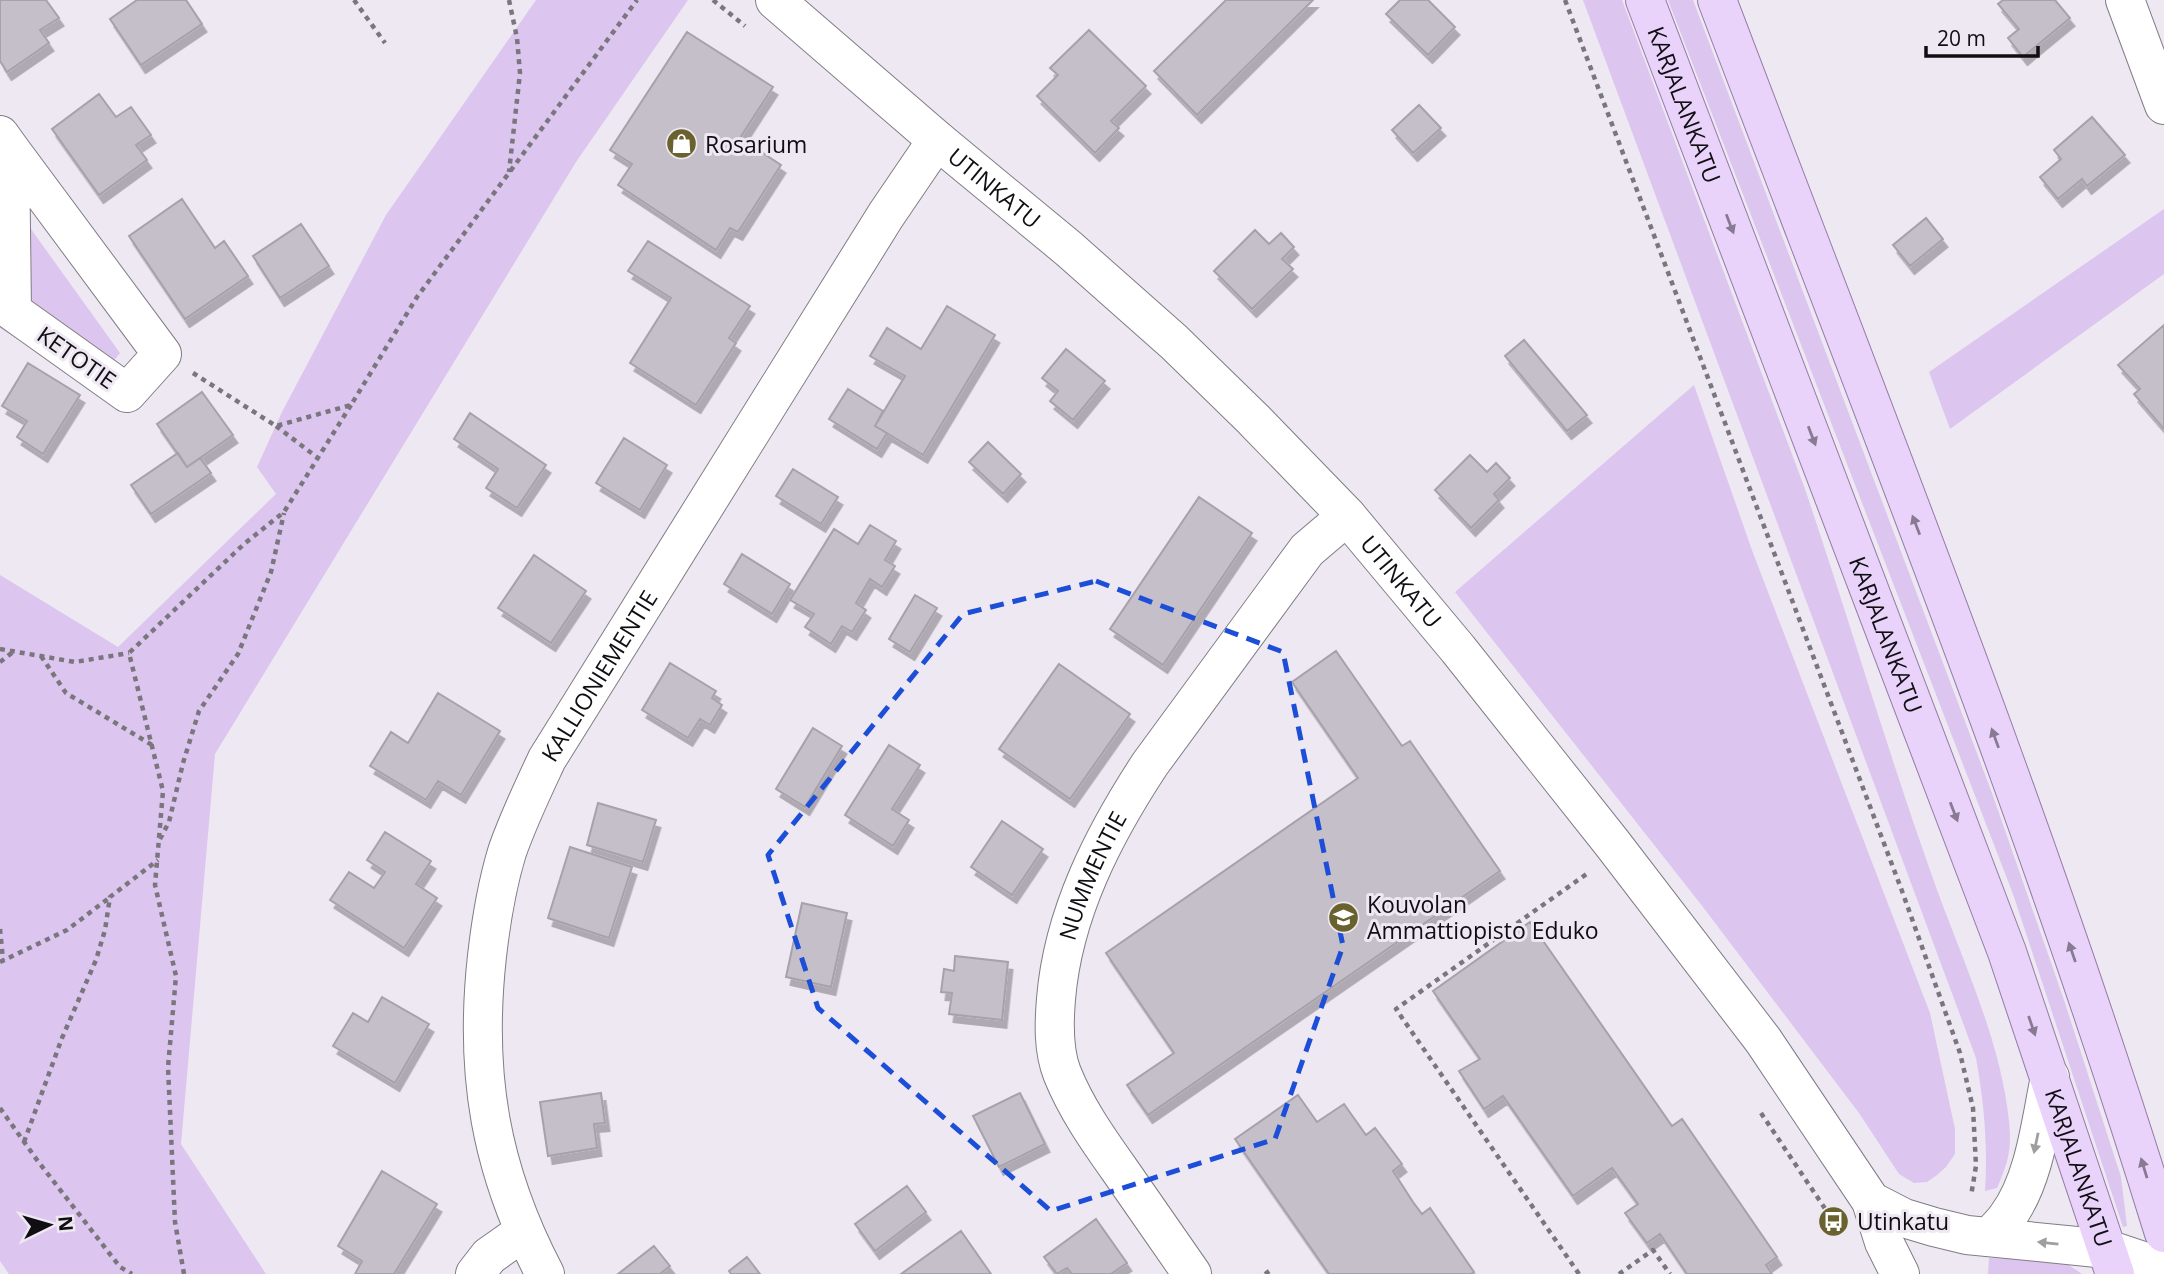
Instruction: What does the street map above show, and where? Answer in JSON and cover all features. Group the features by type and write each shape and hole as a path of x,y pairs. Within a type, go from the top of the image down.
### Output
{"main road":[{"name":"KARJALANKATU","path":"1645,0 2007,952 2111,1262"},
{"path":"1717,0 1974,680 2070,944 2164,1233"}],"street":[{"path":"2124,0 2164,105"},
{"name":"UTINKATU","path":"788,4 937,140 1069,249 1174,342 1347,516 1458,649 1612,843 1763,1040 1871,1201 1884,1242 1900,1274"},
{"name":"KALLIONIEMENTIE","path":"545,1274 523,1232 501,1167 489,1119 482,1064 481,1003 490,924 512,840 547,759 886,215 937,140"},
{"name":"KETOTIE","path":"5,142 162,354 127,393 12,311 5,142"},
{"name":"NUMMENTIE","path":"1192,1274 1082,1115 1061,1070 1055,1044 1054,1012 1058,972 1066,934 1078,901 1128,797 1307,550 1347,516"},
{"path":"1989,1237 2009,1216 2035,1153 2050,1077"},
{"path":"1871,1201 1904,1218 1934,1227 2111,1262 2164,1268"},
{"path":"475,1274 489,1256 523,1232"}],"path":[{"path":"354,0 385,43"},
{"path":"509,0 517,38 520,73 509,173"},
{"path":"0,649 75,662 129,653 244,544 284,512 417,297 637,0"},
{"path":"1565,0 1902,891 1960,1053 1973,1108 1976,1166 1970,1203"},
{"path":"162,354 276,426 318,458"},
{"path":"276,426 351,405"},
{"path":"159,843 169,822 199,711 238,654 271,572 284,512"},
{"path":"0,662 15,651"},
{"path":"129,653 163,791 155,885 176,976 168,1067 175,1222 184,1274"},
{"path":"41,656 66,693 152,745"},
{"path":"0,929 2,961 67,930 158,860"},
{"path":"1580,1274 1396,1009 1591,871"},
{"path":"24,1142 62,1038 96,960 110,897"},
{"path":"0,1108 120,1267 132,1274"},
{"path":"1619,1274 1653,1250 1670,1274"},
{"path":"1265,1274 1271,1270"}],"highlighted area":[{"path":"1096,581 1283,652 1343,946 1275,1139 1051,1211 818,1008 768,855 963,614"}],"shaded area":[{"path":"536,0 688,0 576,162 215,754 181,1144 266,1274 9,1274 0,1261 0,575 118,647 276,494 257,467 282,412 386,215"},
{"path":"1583,0 1622,0 1805,489 1914,825 1997,1057 2010,1140 2006,1163 1997,1188 1985,1191 1985,1124 1976,1058"},
{"path":"1668,0 1693,0 1992,793 2065,1003 2121,1177 2127,1226 2123,1227 2013,894"},
{"path":"0,186 120,353 93,387 0,328"},
{"path":"2164,209 2164,274 1950,429 1929,372"},
{"path":"1694,385 1753,553 1930,1013 1955,1129 1955,1154 1946,1167 1927,1182 1914,1183 1899,1174 1859,1113 1703,907 1455,592"},
{"path":"1989,1258 2063,1261 2082,1274 1988,1274"}],"building":[{"path":"0,0 46,0 59,18 40,30 49,43 7,72 0,61"},
{"path":"137,0 186,0 202,24 141,65 110,19"},
{"path":"1226,0 1313,0 1197,115 1154,71"},
{"path":"1400,0 1428,0 1455,27 1428,55 1386,14"},
{"path":"2003,0 2055,0 2070,18 2023,57 2008,38 2019,29 1998,4"},
{"path":"1089,30 1146,86 1111,121 1119,128 1095,153 1037,96 1058,75 1050,68"},
{"name":"Rosarium","path":"687,32 773,87 740,138 781,165 738,232 730,228 716,250 618,185 632,164 610,150"},
{"path":"99,94 116,117 131,107 151,135 136,145 147,160 99,195 52,129"},
{"path":"1419,105 1441,128 1413,153 1392,130"},
{"path":"2092,117 2125,155 2087,186 2082,179 2058,199 2040,177 2061,159 2054,150"},
{"path":"182,199 215,248 224,241 248,276 185,319 129,236"},
{"path":"1926,218 1943,239 1910,266 1893,245"},
{"path":"301,224 329,266 280,298 253,256"},
{"path":"1255,230 1269,244 1281,233 1294,247 1282,259 1293,269 1252,309 1214,271"},
{"path":"648,241 750,306 729,338 736,343 696,405 630,363 671,298 628,271"},
{"path":"947,306 995,335 923,455 875,426 905,376 870,356 887,328 921,349"},
{"path":"2164,325 2164,429 2134,394 2140,389 2118,365"},
{"path":"1524,340 1587,415 1567,431 1505,356"},
{"path":"1066,349 1105,381 1073,420 1050,401 1058,391 1042,378"},
{"path":"28,363 80,395 43,454 17,437 27,421 2,406"},
{"path":"848,389 883,411 875,426 887,433 877,449 829,419"},
{"path":"202,392 233,435 187,467 157,424"},
{"path":"470,413 546,465 517,508 486,488 498,469 454,439"},
{"path":"624,438 667,465 640,510 596,483"},
{"path":"988,442 1021,474 1003,494 969,462"},
{"path":"178,453 187,467 200,458 211,473 151,514 131,485"},
{"path":"1470,455 1487,472 1496,463 1510,478 1494,494 1499,500 1471,528 1435,490"},
{"path":"793,469 838,497 821,524 776,496"},
{"path":"1199,497 1252,533 1163,665 1110,629"},
{"path":"870,525 896,541 885,560 895,566 882,587 870,579 856,603 866,610 852,632 842,626 831,644 805,627 814,614 790,600 834,529 858,544"},
{"path":"742,554 790,584 772,614 724,584"},
{"path":"534,555 586,591 551,643 498,608"},
{"path":"915,595 937,608 910,652 889,639"},
{"path":"1336,651 1402,746 1410,741 1500,871 1148,1115 1127,1085 1174,1053 1106,953 1358,778 1292,682"},
{"path":"670,663 716,691 712,698 722,705 710,725 700,719 688,738 642,710"},
{"path":"1059,664 1130,714 1070,799 999,749"},
{"path":"438,693 500,731 461,795 438,781 426,800 370,766 391,732 408,743"},
{"path":"813,728 842,746 805,807 776,789"},
{"path":"889,745 920,765 892,809 909,820 893,846 845,815"},
{"path":"598,803 656,820 643,862 587,845"},
{"path":"1002,821 1043,849 1012,895 971,867"},
{"path":"385,832 431,861 416,884 437,898 404,948 330,900 349,872 374,888 385,872 367,860"},
{"path":"570,847 632,867 609,938 548,918"},
{"path":"802,903 847,913 831,987 786,977"},
{"path":"1530,922 1672,1126 1682,1119 1777,1257 1766,1265 1772,1274 1687,1274 1660,1234 1647,1243 1625,1213 1638,1204 1612,1168 1573,1196 1503,1096 1484,1109 1459,1071 1480,1059 1433,991"},
{"path":"955,956 1008,962 1002,1020 949,1014 952,993 941,992 944,969 954,971"},
{"path":"382,997 429,1024 395,1083 333,1046 353,1013 368,1022"},
{"path":"601,1093 605,1123 594,1124 597,1148 548,1156 540,1102"},
{"path":"1020,1093 1045,1144 999,1167 973,1116"},
{"path":"1298,1095 1317,1122 1344,1104 1366,1135 1375,1128 1402,1164 1393,1171 1413,1202 1422,1214 1430,1208 1474,1272 1329,1274 1235,1139"},
{"path":"382,1171 437,1204 394,1274 355,1274 362,1261 338,1246"},
{"path":"907,1186 926,1212 875,1251 855,1224"},
{"path":"1096,1219 1127,1263 1111,1274 1072,1274 1067,1268 1057,1274 1044,1257"},
{"path":"961,1231 991,1274 901,1274"},
{"path":"654,1246 670,1266 660,1274 618,1274"},
{"path":"747,1257 760,1274 731,1274 729,1271"}],"place":[{"name":"Rosarium","path":"682,144"},
{"name":"Kouvolan Ammattiopisto Eduko","path":"1344,917"},
{"name":"Utinkatu","path":"1834,1221"}]}
